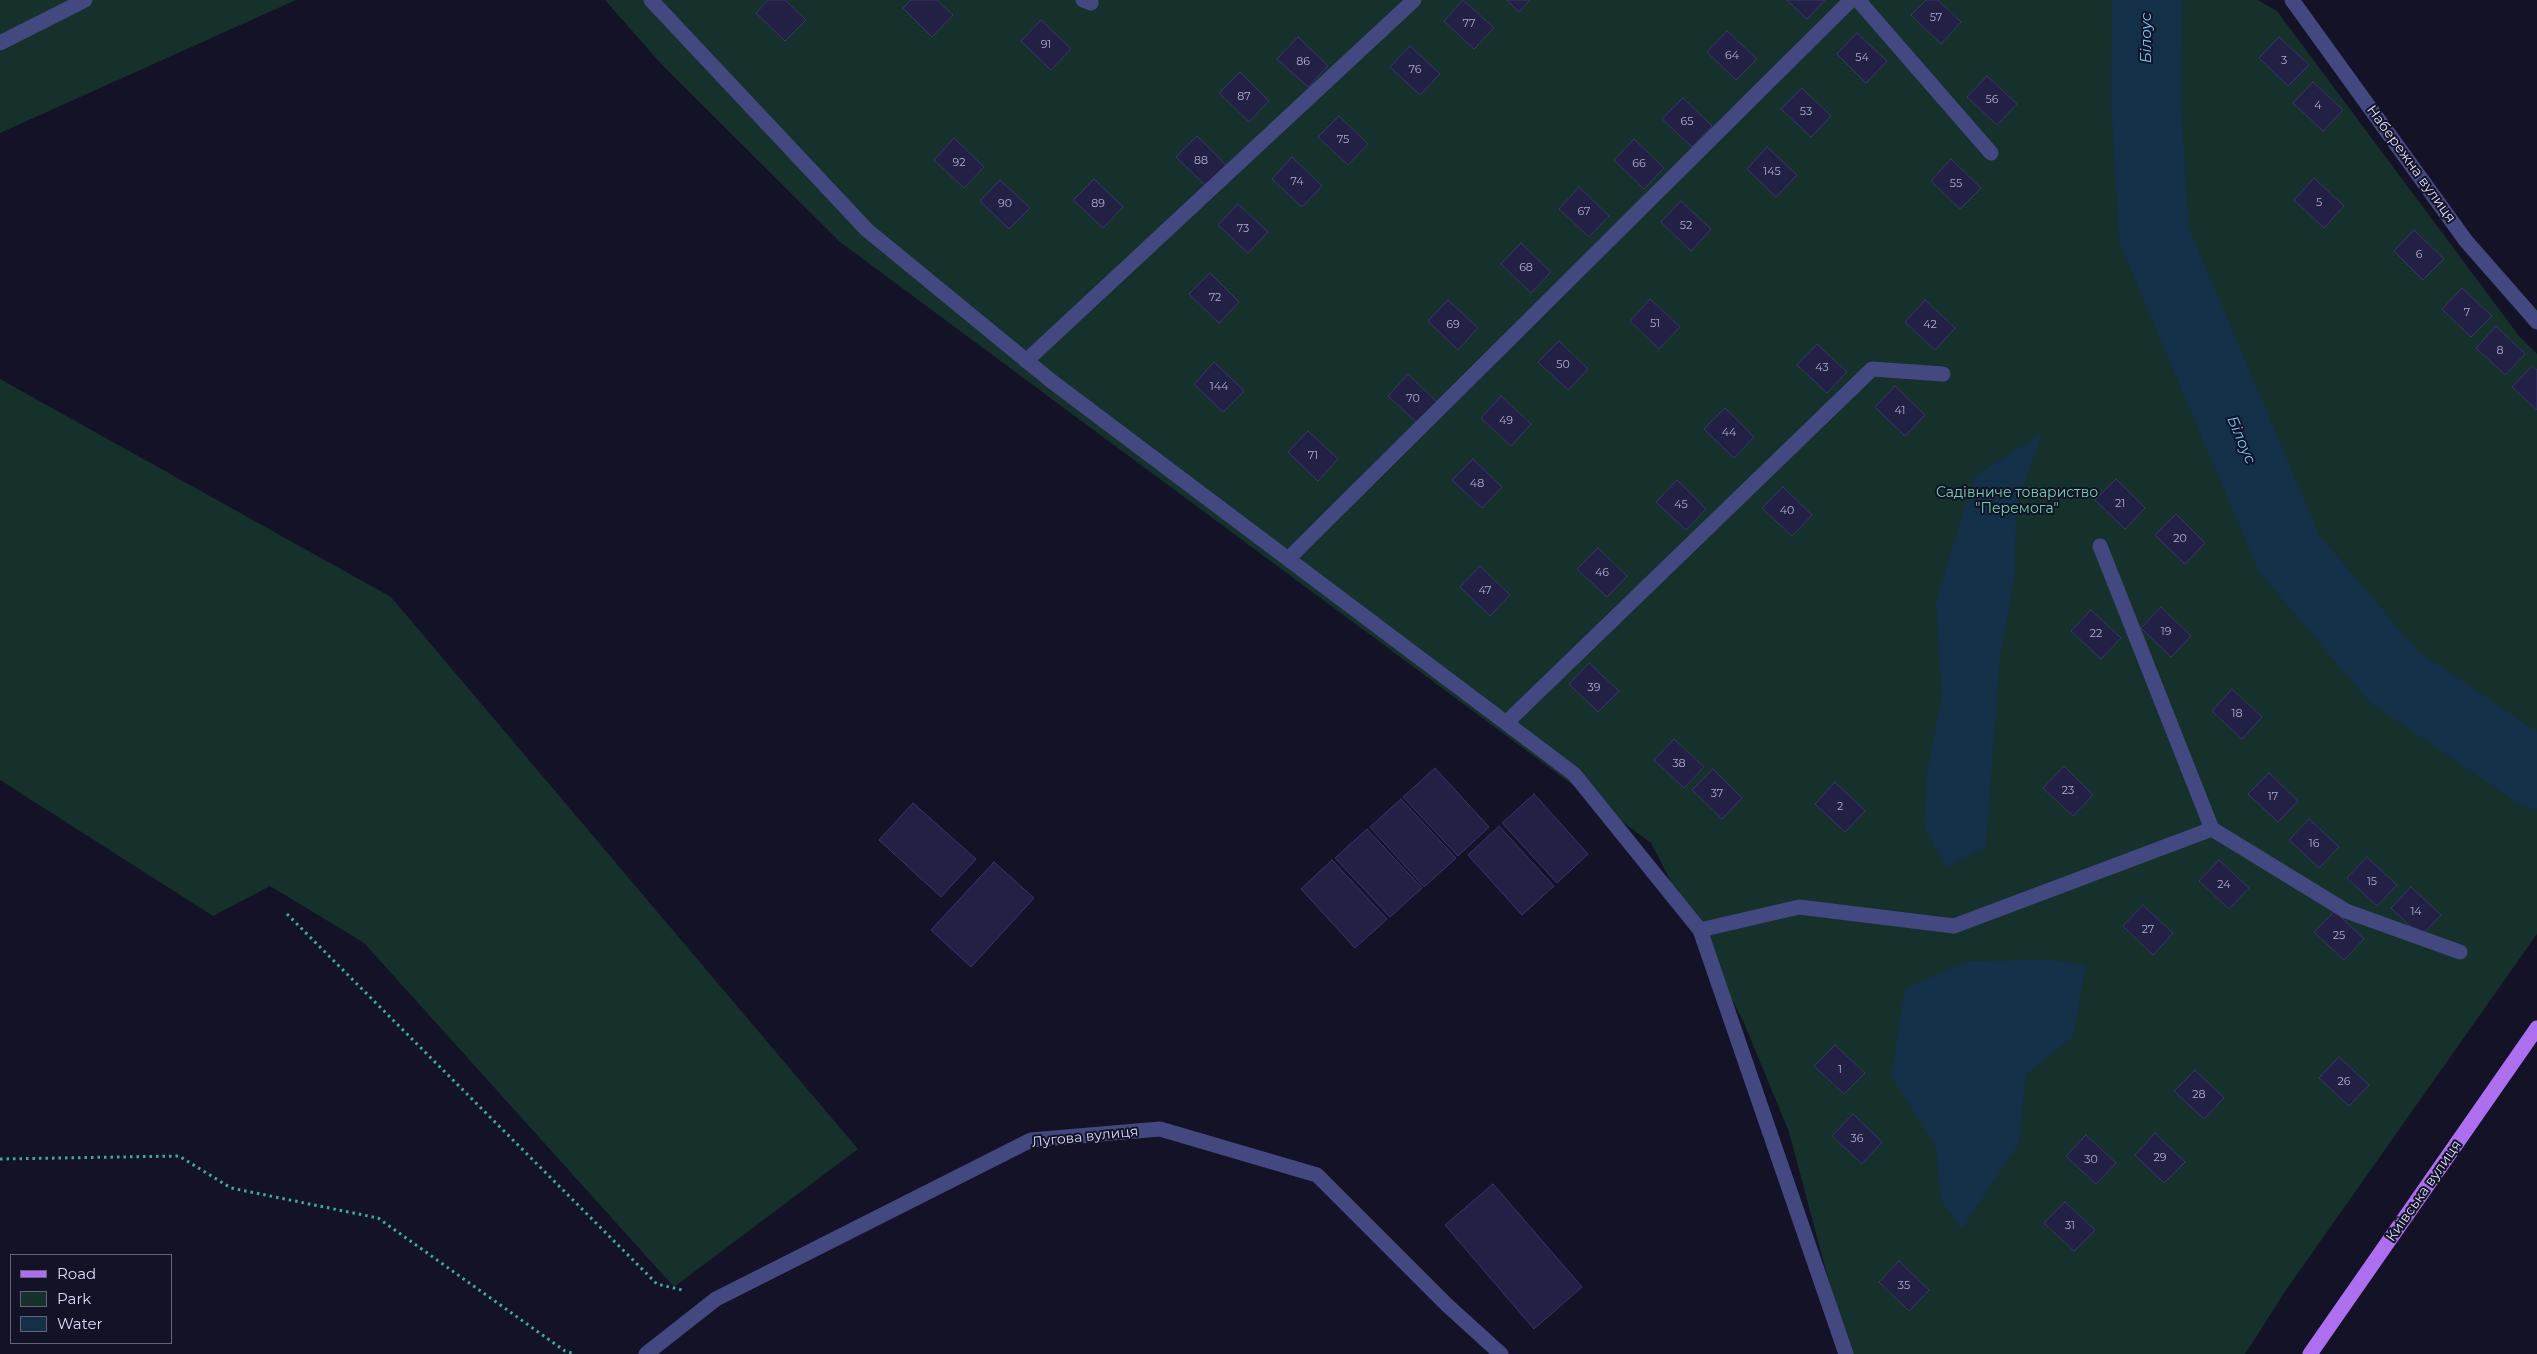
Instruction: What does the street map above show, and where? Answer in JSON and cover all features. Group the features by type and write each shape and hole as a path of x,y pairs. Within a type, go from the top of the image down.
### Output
{"main road":[{"name":"Київська вулиця","path":"2310,1354 2537,1028"}],"street":[{"path":"0,43 85,0"},
{"path":"651,0 867,230 1026,361 1574,774 1700,930 1846,1354"},
{"path":"1026,361 1414,0"},
{"path":"1288,559 1852,0"},
{"path":"1858,0 1991,153"},
{"name":"Набережна вулиця","path":"2292,0 2466,241 2537,322"},
{"path":"1506,722 1872,369 1943,374"},
{"path":"2100,546 2212,829 2346,911 2460,952"},
{"path":"1700,930 1799,907 1954,926 2212,829"},
{"name":"Лугова вулиця","path":"646,1354 716,1299 1031,1140 1160,1129 1317,1175 1447,1305 1501,1354"}],"path":[{"path":"287,914 657,1284 716,1299"},
{"path":"0,1159 179,1156 231,1188 378,1218 565,1351 575,1354"}],"green space":[{"path":"0,0 296,0 0,133"},
{"name":"Садівниче товариство \"Перемога\"","path":"605,0 2258,0 2277,11 2519,336 2537,354 2537,934 2286,1290 2245,1354 1848,1354 1789,1132 1744,1023 1651,843 840,242 663,66"},
{"path":"0,379 391,597 858,1149 674,1287 364,943 270,886 213,916 0,780"}],"water":[{"path":"2043,432 2016,506 2015,574 2000,658 1986,847 1946,868 1924,826 1927,772 1942,696 1936,601 1974,477"},
{"path":"2053,960 2086,965 2073,1037 2026,1074 2019,1143 1962,1229 1941,1200 1936,1147 1891,1076 1905,989 1966,961"}],"building":[{"path":"768,0 785,0 806,20 785,41 756,13"},
{"path":"911,0 937,0 953,15 932,37 903,8"},
{"path":"1463,0 1494,28 1474,49 1444,21"},
{"path":"1507,0 1530,0 1519,12"},
{"path":"1787,0 1825,0 1807,19"},
{"path":"1926,0 1938,0 1961,22 1941,44 1911,15"},
{"path":"1041,20 1071,49 1051,70 1021,41"},
{"path":"1727,31 1757,59 1736,80 1707,52"},
{"path":"1857,33 1887,61 1866,83 1837,54"},
{"path":"1298,37 1328,66 1308,87 1277,59"},
{"path":"2279,37 2309,65 2288,86 2259,58"},
{"path":"1410,46 1440,74 1420,95 1390,67"},
{"path":"1240,72 1269,101 1249,122 1219,93"},
{"path":"1987,76 2017,104 1997,125 1967,97"},
{"path":"2313,82 2343,110 2323,131 2293,103"},
{"path":"1802,88 1831,116 1811,137 1781,109"},
{"path":"1683,98 1712,126 1692,147 1662,119"},
{"path":"1339,116 1368,144 1348,165 1318,137"},
{"path":"1197,136 1226,165 1206,186 1176,157"},
{"path":"954,138 984,167 964,188 934,160"},
{"path":"1634,139 1664,168 1644,189 1614,160"},
{"path":"1767,147 1797,175 1776,197 1747,169"},
{"path":"1292,157 1322,186 1302,207 1272,179"},
{"path":"1951,159 1981,188 1960,209 1931,181"},
{"path":"2314,178 2344,206 2324,228 2294,200"},
{"path":"1094,179 1123,207 1103,228 1073,200"},
{"path":"1000,180 1030,208 1009,229 980,201"},
{"path":"1579,187 1609,216 1589,237 1559,209"},
{"path":"1681,201 1711,229 1691,251 1661,222"},
{"path":"1238,204 1268,232 1248,253 1218,225"},
{"path":"2414,230 2444,259 2423,280 2394,251"},
{"path":"1521,243 1551,272 1531,293 1501,264"},
{"path":"1210,273 1239,302 1219,323 1189,294"},
{"path":"2462,288 2492,316 2471,337 2442,309"},
{"path":"1650,299 1680,327 1659,349 1630,321"},
{"path":"1448,300 1478,328 1458,350 1428,321"},
{"path":"1925,300 1955,328 1935,350 1905,322"},
{"path":"2496,326 2525,354 2505,375 2476,348"},
{"path":"1559,341 1588,369 1568,390 1538,362"},
{"path":"1817,344 1847,372 1827,393 1797,365"},
{"path":"1214,362 1244,391 1223,412 1194,384"},
{"path":"2532,366 2537,370 2537,410 2512,387"},
{"path":"1408,374 1438,403 1418,424 1388,396"},
{"path":"1895,386 1925,415 1905,436 1875,407"},
{"path":"1501,396 1531,424 1511,446 1481,418"},
{"path":"1725,408 1754,437 1734,458 1704,429"},
{"path":"1308,431 1338,459 1318,481 1288,452"},
{"path":"1473,459 1502,487 1482,508 1452,480"},
{"path":"2116,479 2145,508 2125,529 2095,500"},
{"path":"1677,480 1706,509 1686,530 1656,502"},
{"path":"1783,487 1812,515 1792,536 1762,508"},
{"path":"2176,514 2205,543 2185,564 2155,535"},
{"path":"1598,548 1627,576 1607,597 1577,569"},
{"path":"1480,566 1510,595 1490,616 1460,587"},
{"path":"2161,607 2191,636 2171,657 2141,628"},
{"path":"2091,610 2121,638 2101,659 2071,631"},
{"path":"1589,663 1619,691 1598,712 1569,684"},
{"path":"2232,689 2262,717 2242,739 2212,711"},
{"path":"1674,739 1704,767 1684,788 1654,760"},
{"path":"2064,766 2093,795 2073,816 2043,788"},
{"path":"1435,768 1489,827 1458,856 1403,797"},
{"path":"1713,769 1742,798 1722,819 1692,790"},
{"path":"2269,773 2298,801 2278,822 2248,794"},
{"path":"1835,782 1865,811 1845,832 1815,804"},
{"path":"1534,794 1588,854 1557,883 1502,823"},
{"path":"1401,799 1456,858 1424,887 1370,827"},
{"path":"913,803 976,859 941,897 879,840"},
{"path":"2309,819 2339,847 2319,868 2289,840"},
{"path":"1499,826 1554,886 1522,915 1468,855"},
{"path":"1367,829 1422,888 1390,917 1335,858"},
{"path":"2367,857 2397,885 2377,906 2347,878"},
{"path":"1332,860 1387,919 1355,948 1301,889"},
{"path":"2219,860 2249,888 2229,909 2199,881"},
{"path":"994,862 1034,898 971,967 931,930"},
{"path":"2411,887 2441,915 2421,936 2391,908"},
{"path":"2143,905 2173,933 2153,955 2123,926"},
{"path":"2335,911 2364,939 2344,960 2314,932"},
{"path":"1835,1045 1865,1073 1844,1094 1814,1066"},
{"path":"2339,1057 2369,1085 2349,1106 2319,1078"},
{"path":"2195,1070 2224,1098 2204,1119 2174,1091"},
{"path":"1853,1114 1882,1142 1862,1164 1832,1136"},
{"path":"2155,1133 2185,1162 2164,1183 2135,1155"},
{"path":"2086,1135 2116,1163 2096,1184 2066,1156"},
{"path":"1493,1184 1582,1287 1534,1329 1445,1225"},
{"path":"2065,1202 2095,1230 2074,1251 2044,1223"},
{"path":"1899,1261 1929,1290 1909,1311 1879,1282"}],"waterway":[{"name":"Білоус","path":"2147,0 2146,102 2154,235 2289,553 2393,676 2537,774"}]}
